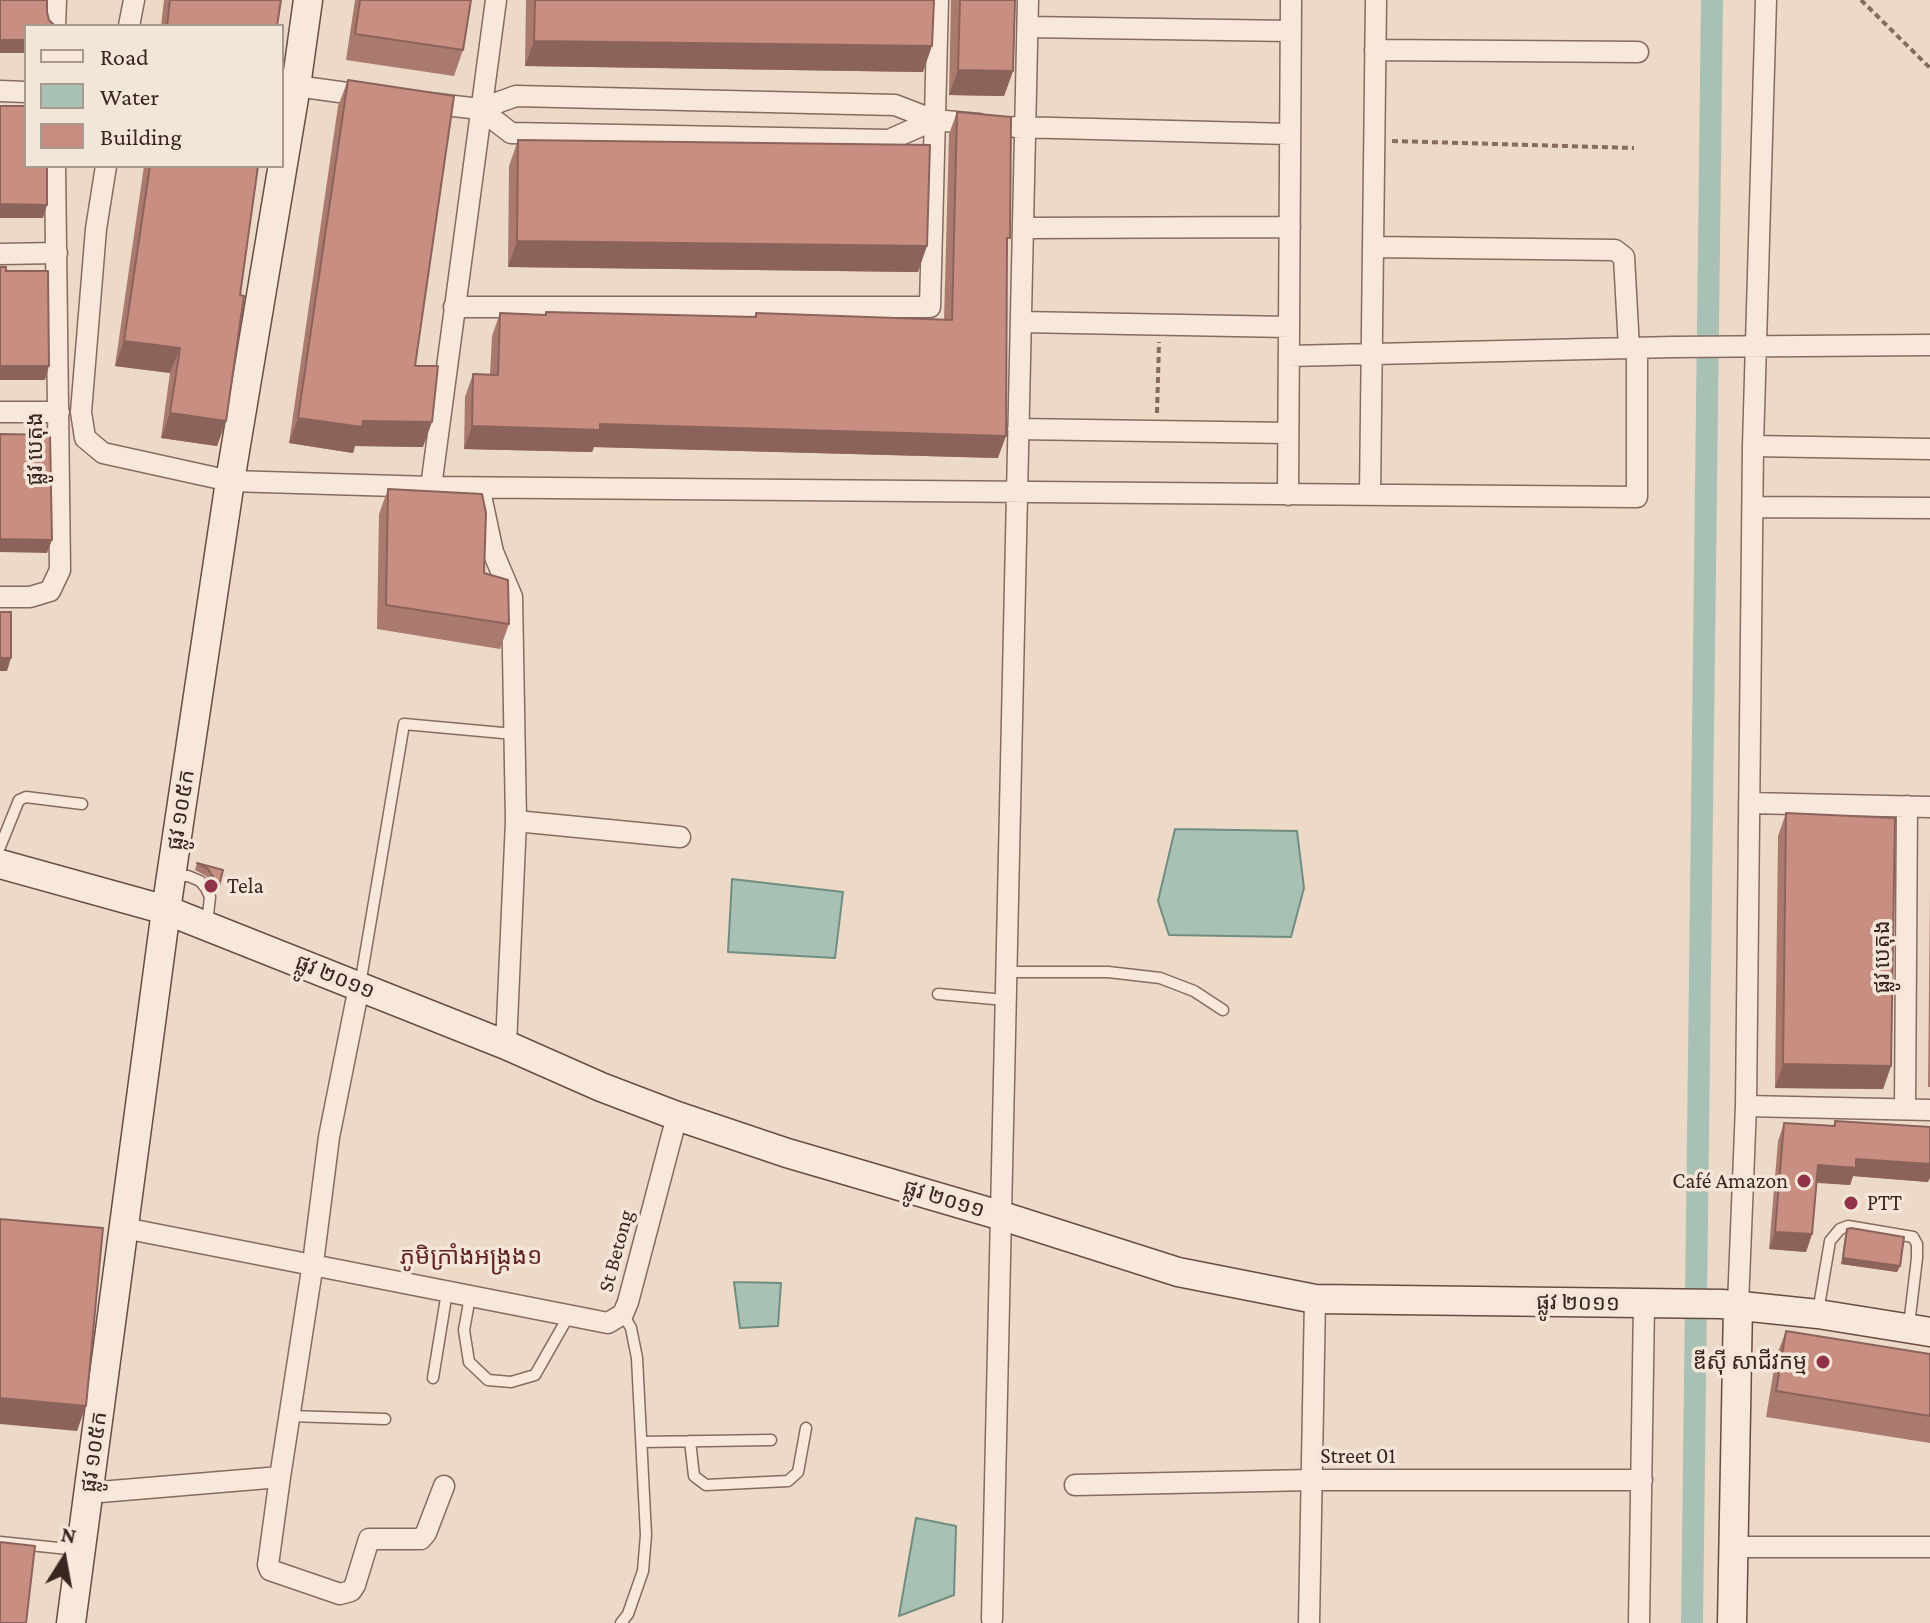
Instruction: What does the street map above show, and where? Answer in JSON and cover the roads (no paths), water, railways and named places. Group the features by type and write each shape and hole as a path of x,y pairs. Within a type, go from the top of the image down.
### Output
{"main road":[{"name":"ផ្លូវ ១០៥ក","path":"284,158 308,0"},
{"name":"ផ្លូវ ១០៥ក","path":"71,1623 118,1237 230,481 282,168"},
{"name":"ផ្លូវ ២០១១","path":"0,864 166,910 677,1116 787,1153 999,1215 1178,1272 1315,1299 1730,1305 1818,1314 1919,1330"},
{"path":"1730,1305 1732,1623"}],"street":[{"path":"55,24 56,0"},
{"path":"129,24 134,0"},
{"path":"431,487 496,0"},
{"path":"454,307 930,307 938,0"},
{"path":"992,1619 1028,0"},
{"path":"1288,495 1291,0"},
{"path":"1370,495 1376,0"},
{"path":"1730,1305 1746,1106 1753,446 1766,0"},
{"path":"1028,27 1291,31"},
{"path":"1375,50 1638,52"},
{"path":"296,86 480,109 516,96 895,105 934,120 1026,128 1290,134"},
{"path":"0,91 24,92"},
{"path":"480,109 511,133 889,140 934,120"},
{"name":"ផ្លូវ បេតុង","path":"0,597 30,597 50,591 60,570 55,168"},
{"path":"106,168 96,229 81,412 85,438 103,453 230,481 431,487 1637,497 1633,348 1624,257 1615,250 1373,247"},
{"path":"1023,228 1290,227"},
{"path":"0,254 57,253"},
{"path":"1021,322 1289,327"},
{"path":"1289,356 1673,347 1930,345"},
{"path":"0,412 59,412"},
{"path":"1018,429 1288,433"},
{"path":"1753,446 1930,449"},
{"path":"479,487 493,552 512,597 516,821 506,1045"},
{"path":"1753,507 1930,508"},
{"path":"1749,803 1930,807"},
{"name":"ផ្លូវ បេតុង","path":"1905,1109 1907,806"},
{"path":"516,821 680,837"},
{"path":"359,987 329,1137 268,1565 270,1570 340,1594 351,1591 369,1539 421,1539 444,1486"},
{"path":"1746,1106 1930,1110"},
{"name":"St Betong","path":"118,1237 313,1263 608,1323 623,1314 677,1116"},
{"path":"1309,1623 1315,1299"},
{"path":"1639,1623 1651,1304"},
{"path":"88,1493 280,1477"},
{"name":"Street 01","path":"1075,1485 1311,1480 1642,1480"},
{"path":"1731,1547 1930,1547"}],"lane":[{"path":"359,987 404,724 516,734"},
{"path":"0,847 19,800 26,797 82,804"},
{"path":"171,876 188,876 200,881 206,888 210,897 207,926"},
{"path":"1006,972 1108,972 1160,978 1194,991 1223,1010"},
{"path":"938,994 1005,1000"},
{"path":"1818,1314 1830,1241 1840,1229 1848,1226 1913,1237 1917,1244 1919,1330"},
{"path":"433,1378 447,1292"},
{"path":"470,1297 464,1330 469,1362 488,1380 511,1382 535,1375 568,1317"},
{"path":"621,1623 628,1614 643,1571 646,1535 637,1358 631,1328 623,1314"},
{"path":"289,1416 385,1419"},
{"path":"690,1441 694,1476 706,1485 788,1481 798,1472 806,1428"},
{"path":"642,1442 771,1440"},
{"path":"0,1542 81,1550"}],"water":[{"path":"1175,829 1297,831 1304,888 1291,937 1169,935 1158,901"},
{"path":"732,879 843,892 835,958 728,952"},
{"path":"734,1282 781,1283 778,1326 740,1328"},
{"path":"916,1518 956,1526 954,1595 899,1616"}],"waterway":[{"path":"1692,1623 1712,0"}],"place":[{"name":"Tela","path":"211,886"},
{"name":"Café Amazon","path":"1804,1181"},
{"name":"PTT","path":"1851,1203"},
{"name":"ឌីស៊ី សាជីវកម្ម","path":"1823,1362"}],"district":[{"name":"ភូមិក្រាំងអង្រ្កង១","path":"471,1257"}]}
